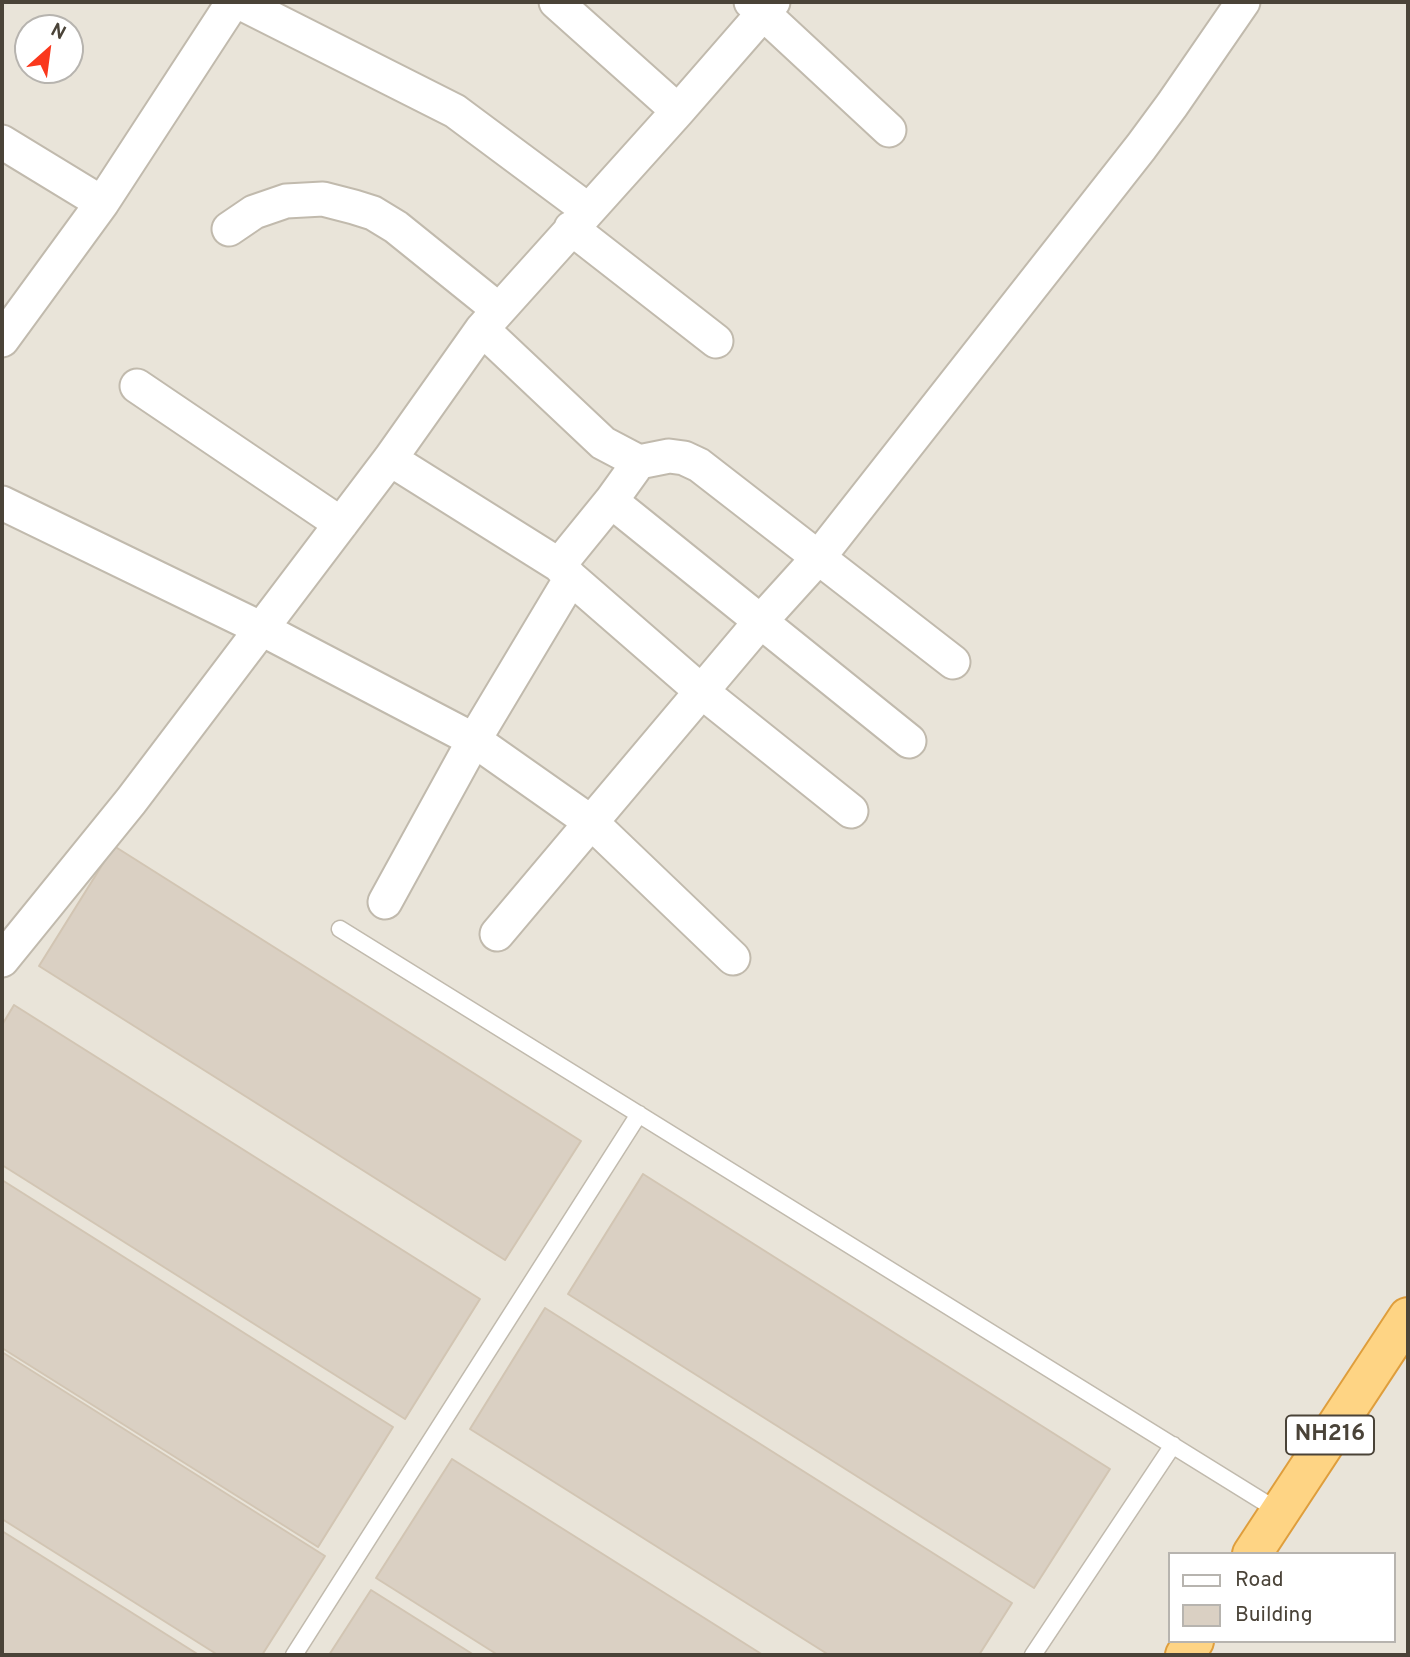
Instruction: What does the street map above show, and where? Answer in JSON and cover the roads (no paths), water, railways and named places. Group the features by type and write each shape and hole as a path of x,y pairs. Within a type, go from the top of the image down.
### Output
{"highway":[{"name":"NH216","path":"1253,1552 1408,1317"}],"street":[{"path":"2,340 102,203 236,2 455,111 716,341"},
{"path":"556,2 678,111"},
{"path":"497,934 760,622 818,558 1141,147 1243,2"},
{"path":"2,960 115,821 262,629 491,319 678,111 763,5 889,130"},
{"path":"2,142 102,203"},
{"path":"229,229 254,212 286,201 323,199 373,213 396,227 491,319 603,443 639,462 669,456 684,458 699,465 953,662"},
{"path":"137,386 341,524"},
{"path":"390,459 565,572 702,691 850,811"},
{"path":"385,902 565,572 639,462"},
{"path":"611,501 909,741"},
{"path":"2,503 262,629 474,740 592,823 733,958"}],"lane":[{"path":"340,929 1280,1512"},
{"path":"294,1655 639,1114"},
{"path":"1033,1655 1172,1445"}]}
